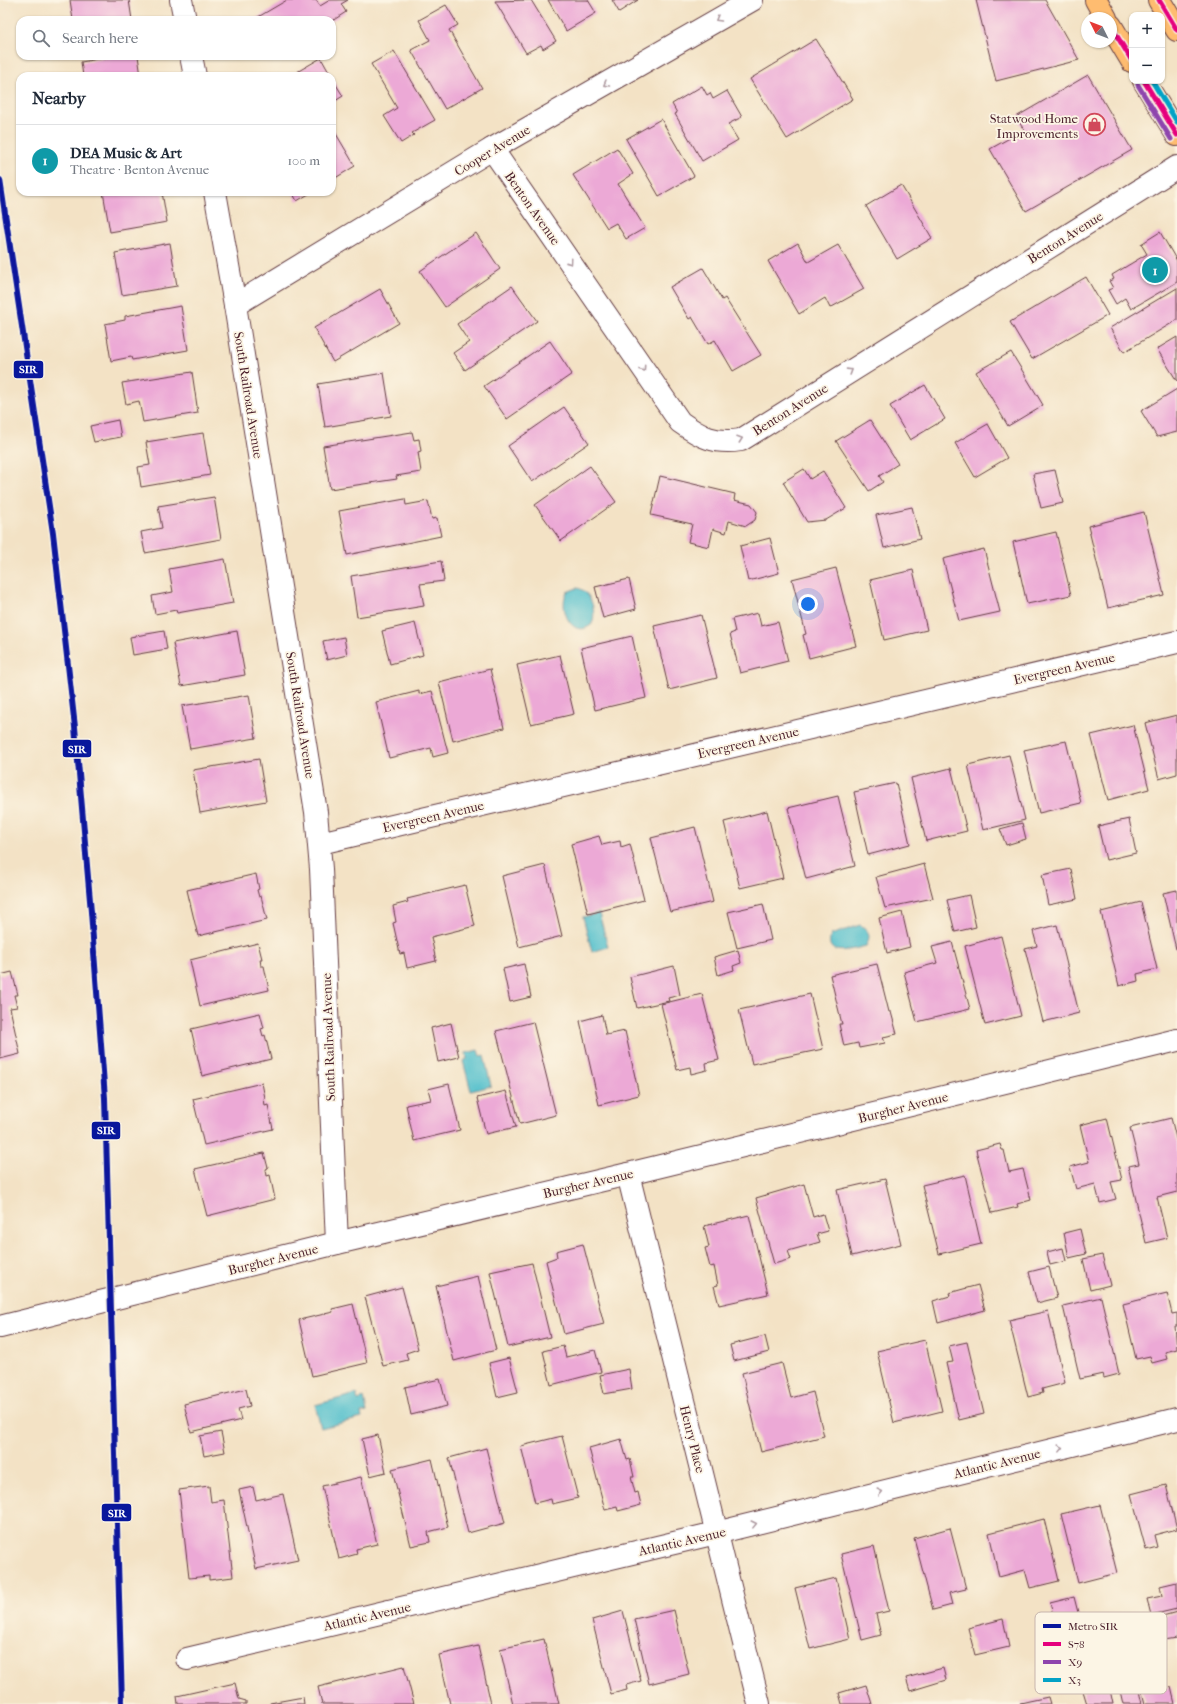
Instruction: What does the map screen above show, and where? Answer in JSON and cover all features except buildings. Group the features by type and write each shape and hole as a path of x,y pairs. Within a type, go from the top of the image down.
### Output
{"main road":[{"path":"1096,0 1103,12"},
{"path":"1159,0 1177,30"},
{"path":"1117,36 1129,56"},
{"path":"1146,84 1177,135"}],"street":[{"path":"181,0 184,16"},
{"name":"Cooper Avenue","path":"235,305 492,149 752,0"},
{"path":"192,60 194,72"},
{"name":"Benton Avenue","path":"492,149 680,422 710,440 727,442 741,440 1177,167"},
{"name":"South Railroad Avenue","path":"216,196 235,305 320,843 336,1243"},
{"name":"Evergreen Avenue","path":"320,843 1177,642"},
{"name":"Burgher Avenue","path":"0,1328 336,1243 628,1174 1177,1040"},
{"name":"Henry Place","path":"628,1174 759,1704"},
{"name":"Atlantic Avenue","path":"186,1659 716,1533 1177,1419"}],"water":[{"path":"577,588 586,593 592,603 594,615 593,620 591,625 584,629 572,625 565,613 564,606 567,592"},
{"path":"599,913 608,947 592,952 583,917"},
{"path":"860,925 866,929 869,934 869,939 866,946 841,951 835,950 831,947 831,935"},
{"path":"478,1050 480,1056 484,1055 491,1086 471,1091 463,1061 467,1059 466,1053"},
{"path":"356,1394 358,1400 364,1398 367,1412 361,1413 362,1418 321,1428 315,1405"}],"metro line":[{"name":"SIR","path":"0,180 53,533 75,727 91,912 105,1098 122,1704"}],"transit line":[{"name":"S78","path":"1159,0 1177,30"},
{"name":"S78","path":"1117,36 1129,56"},
{"name":"S78","path":"1146,84 1177,135"},
{"name":"X3","path":"1154,84 1177,122"},
{"name":"X9","path":"1138,85 1171,139"}],"place":[{"name":"Statwood Home Improvements","path":"1094,125"},
{"name":"DEA Music & Art","path":"1155,270"}]}
